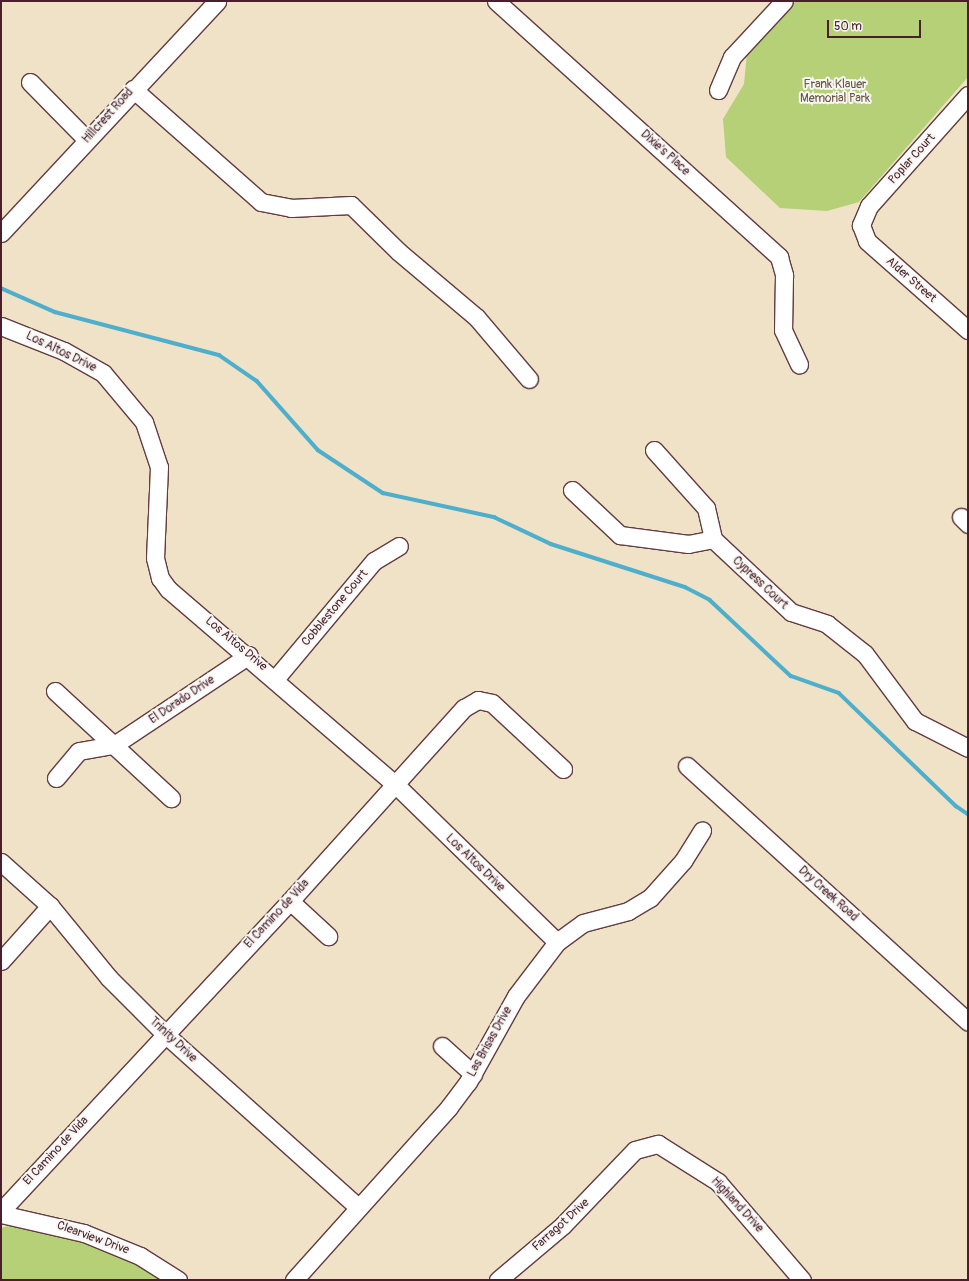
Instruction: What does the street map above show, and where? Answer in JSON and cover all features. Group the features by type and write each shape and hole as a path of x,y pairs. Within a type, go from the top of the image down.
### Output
{"street":[{"name":"Hillcrest Road","path":"1,232 87,140 133,88 217,1"},
{"name":"Dixie's Place","path":"496,1 779,257 784,275 783,330 799,365"},
{"path":"718,90 736,53 784,1"},
{"path":"30,82 87,140"},
{"path":"133,88 261,202 291,208 351,205 399,252 477,318 529,379"},
{"name":"Poplar Court","path":"861,225 870,206 968,95"},
{"name":"Alder Street","path":"861,225 867,241 966,323"},
{"name":"Los Altos Drive","path":"1,326 87,363 103,373 130,401 150,434 159,467 156,558 160,578 276,678 395,784 557,942"},
{"path":"572,490 620,535 688,544 713,539 706,508 654,450"},
{"name":"Cypress Court","path":"713,539 791,612 827,624 865,654 915,721 968,748"},
{"name":"Cobblestone Court","path":"276,678 374,561 400,546"},
{"name":"El Dorado Drive","path":"56,778 79,751 114,745 249,655"},
{"path":"55,691 114,745 145,778 171,798"},
{"name":"El Camino de Vida","path":"1,1211 290,901 464,708 478,700 497,707 563,769"},
{"name":"Dry Creek Road","path":"687,766 968,1022"},
{"name":"Las Brisas Drive","path":"294,1280 449,1107 473,1074 516,996 557,942 583,923 628,911 650,898 683,861 702,830"},
{"name":"Trinity Drive","path":"1,862 50,906 109,978 165,1034 358,1207"},
{"path":"290,901 328,936"},
{"path":"1,961 50,906"},
{"path":"442,1046 473,1074"},
{"name":"Highland Drive","path":"620,1166 644,1145 658,1144 675,1152 718,1182 802,1280"},
{"name":"Farragot Drive","path":"509,1277 573,1216 620,1166"},
{"name":"Clearview Drive","path":"1,1214 84,1233 140,1256 178,1280"}],"green space":[{"name":"Frank Klauer Memorial Park","path":"796,1 968,1 968,77 859,202 827,211 780,208 726,157 723,119 744,84 747,53"},
{"path":"13,1225 72,1236 133,1258 160,1277 156,1280 1,1280 1,1228"}],"waterway":[{"path":"1,288 55,312 219,355 257,381 318,450 383,493 494,517 551,544 685,587 710,600 791,676 839,693 956,806 968,814"}]}
